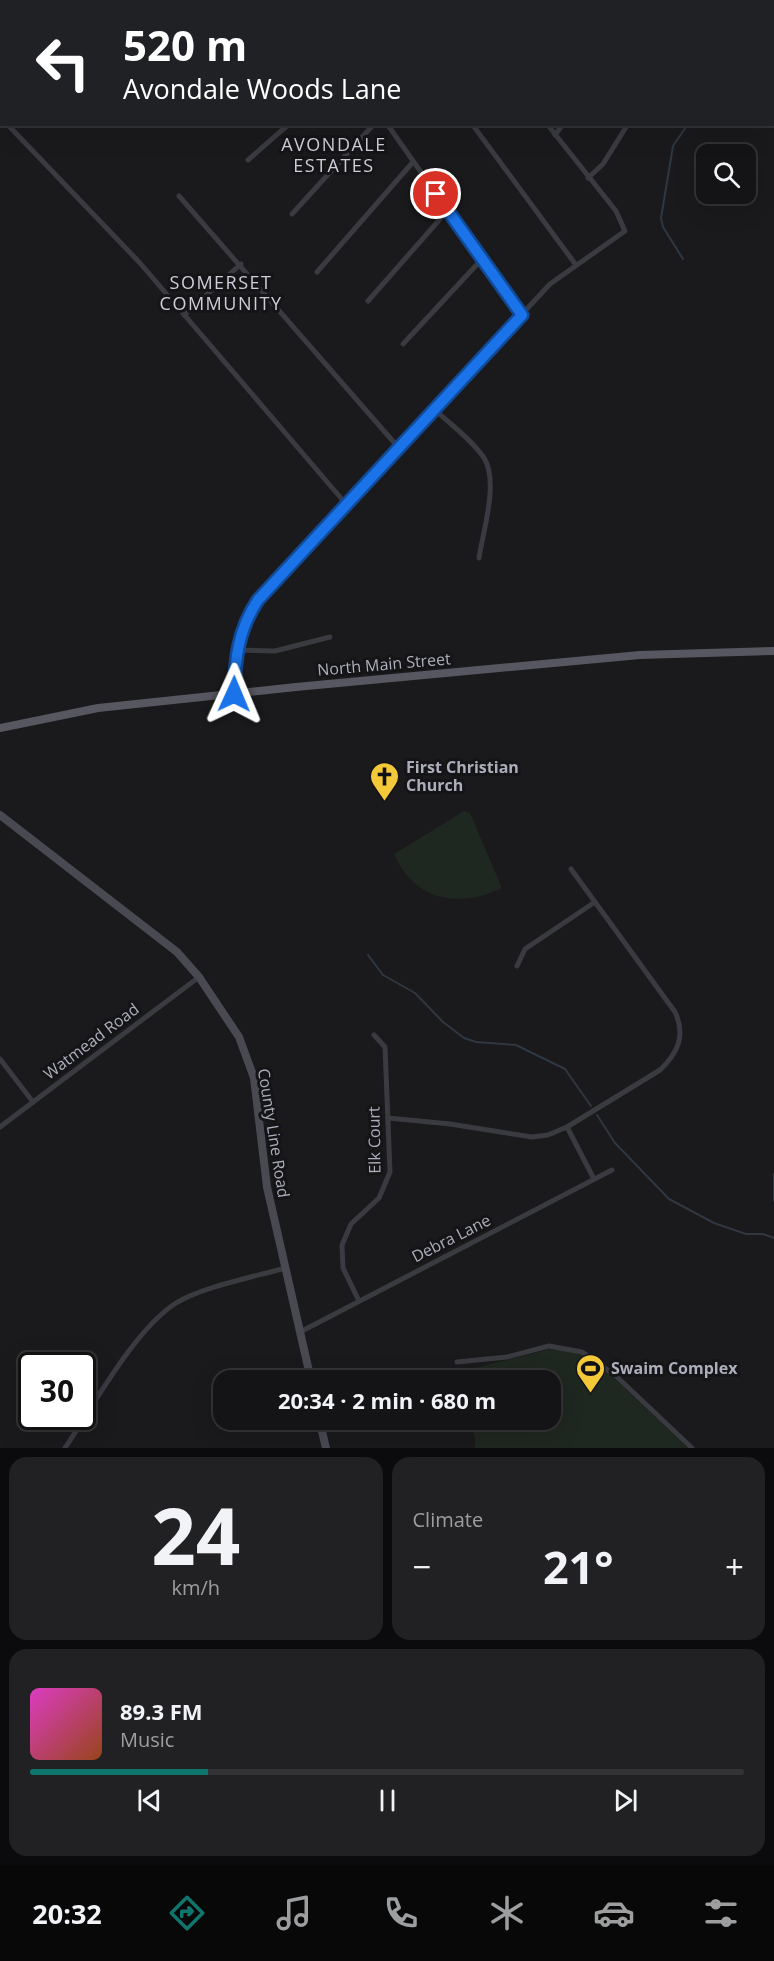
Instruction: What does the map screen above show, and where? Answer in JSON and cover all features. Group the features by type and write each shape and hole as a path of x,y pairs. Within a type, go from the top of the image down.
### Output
{"main road":[{"name":"North Main Street","path":"0,728 98,708 234,694 640,655 774,651"}],"street":[{"path":"9,126 140,263 346,504"},
{"path":"248,160 287,126"},
{"path":"292,214 372,126"},
{"path":"388,126 522,315"},
{"path":"473,126 576,265"},
{"path":"234,694 236,651 245,622 258,600 550,284 625,231 616,211 548,126"},
{"path":"555,135 562,126"},
{"path":"588,178 603,164 627,126"},
{"path":"317,272 413,162"},
{"path":"179,196 241,264 398,447"},
{"path":"368,301 448,210"},
{"path":"403,344 482,259"},
{"path":"184,315 241,264"},
{"path":"434,409 481,453 489,469 489,500 479,558"},
{"path":"236,651 275,651 330,638"},
{"name":"County Line Road","path":"0,815 161,937 199,977 239,1036 255,1078 265,1176 309,1370"},
{"path":"388,1118 450,1124 532,1137 548,1135 567,1127 653,1075 673,1058 680,1044 681,1030 675,1012 571,869"},
{"path":"516,966 525,949 531,944 595,902"},
{"name":"Watmead Road","path":"0,1127 199,977"},
{"name":"Elk Court","path":"359,1301 343,1268 342,1245 351,1224 379,1198 388,1182 390,1172 385,1047 374,1035"},
{"path":"0,1059 33,1102"},
{"path":"567,1127 594,1179"},
{"name":"Debra Lane","path":"302,1331 612,1170"},
{"path":"65,1448 139,1338 163,1312 189,1297 285,1268"},
{"path":"457,1362 507,1357 549,1346 582,1352 616,1376 692,1448"},
{"path":"322,1430 326,1448"}],"shaded area":[{"path":"464,811 470,813 502,888 470,898 454,899 439,896 413,882 394,854"},
{"name":"Swaim Complex","path":"551,1349 575,1351 600,1365 688,1448 475,1448 472,1430 561,1430 561,1370 467,1370"}],"waterway":[{"path":"683,259 663,227 661,218 673,146 687,126"},
{"path":"368,955 383,975 415,993 443,1022 464,1038 476,1042 516,1045 565,1069 591,1106"},
{"path":"597,1115 615,1143 669,1199 714,1223 746,1234 763,1234 774,1238"},
{"path":"774,1174 774,1201"}],"place":[{"name":"First Christian Church","path":"385,802"},
{"name":"Swaim Complex","path":"590,1394"}],"district":[{"name":"AVONDALE ESTATES","path":"334,155"},
{"name":"SOMERSET COMMUNITY","path":"221,293"}],"route":[{"path":"234,694 236,651 240,635 258,600 522,315 436,194"}]}
